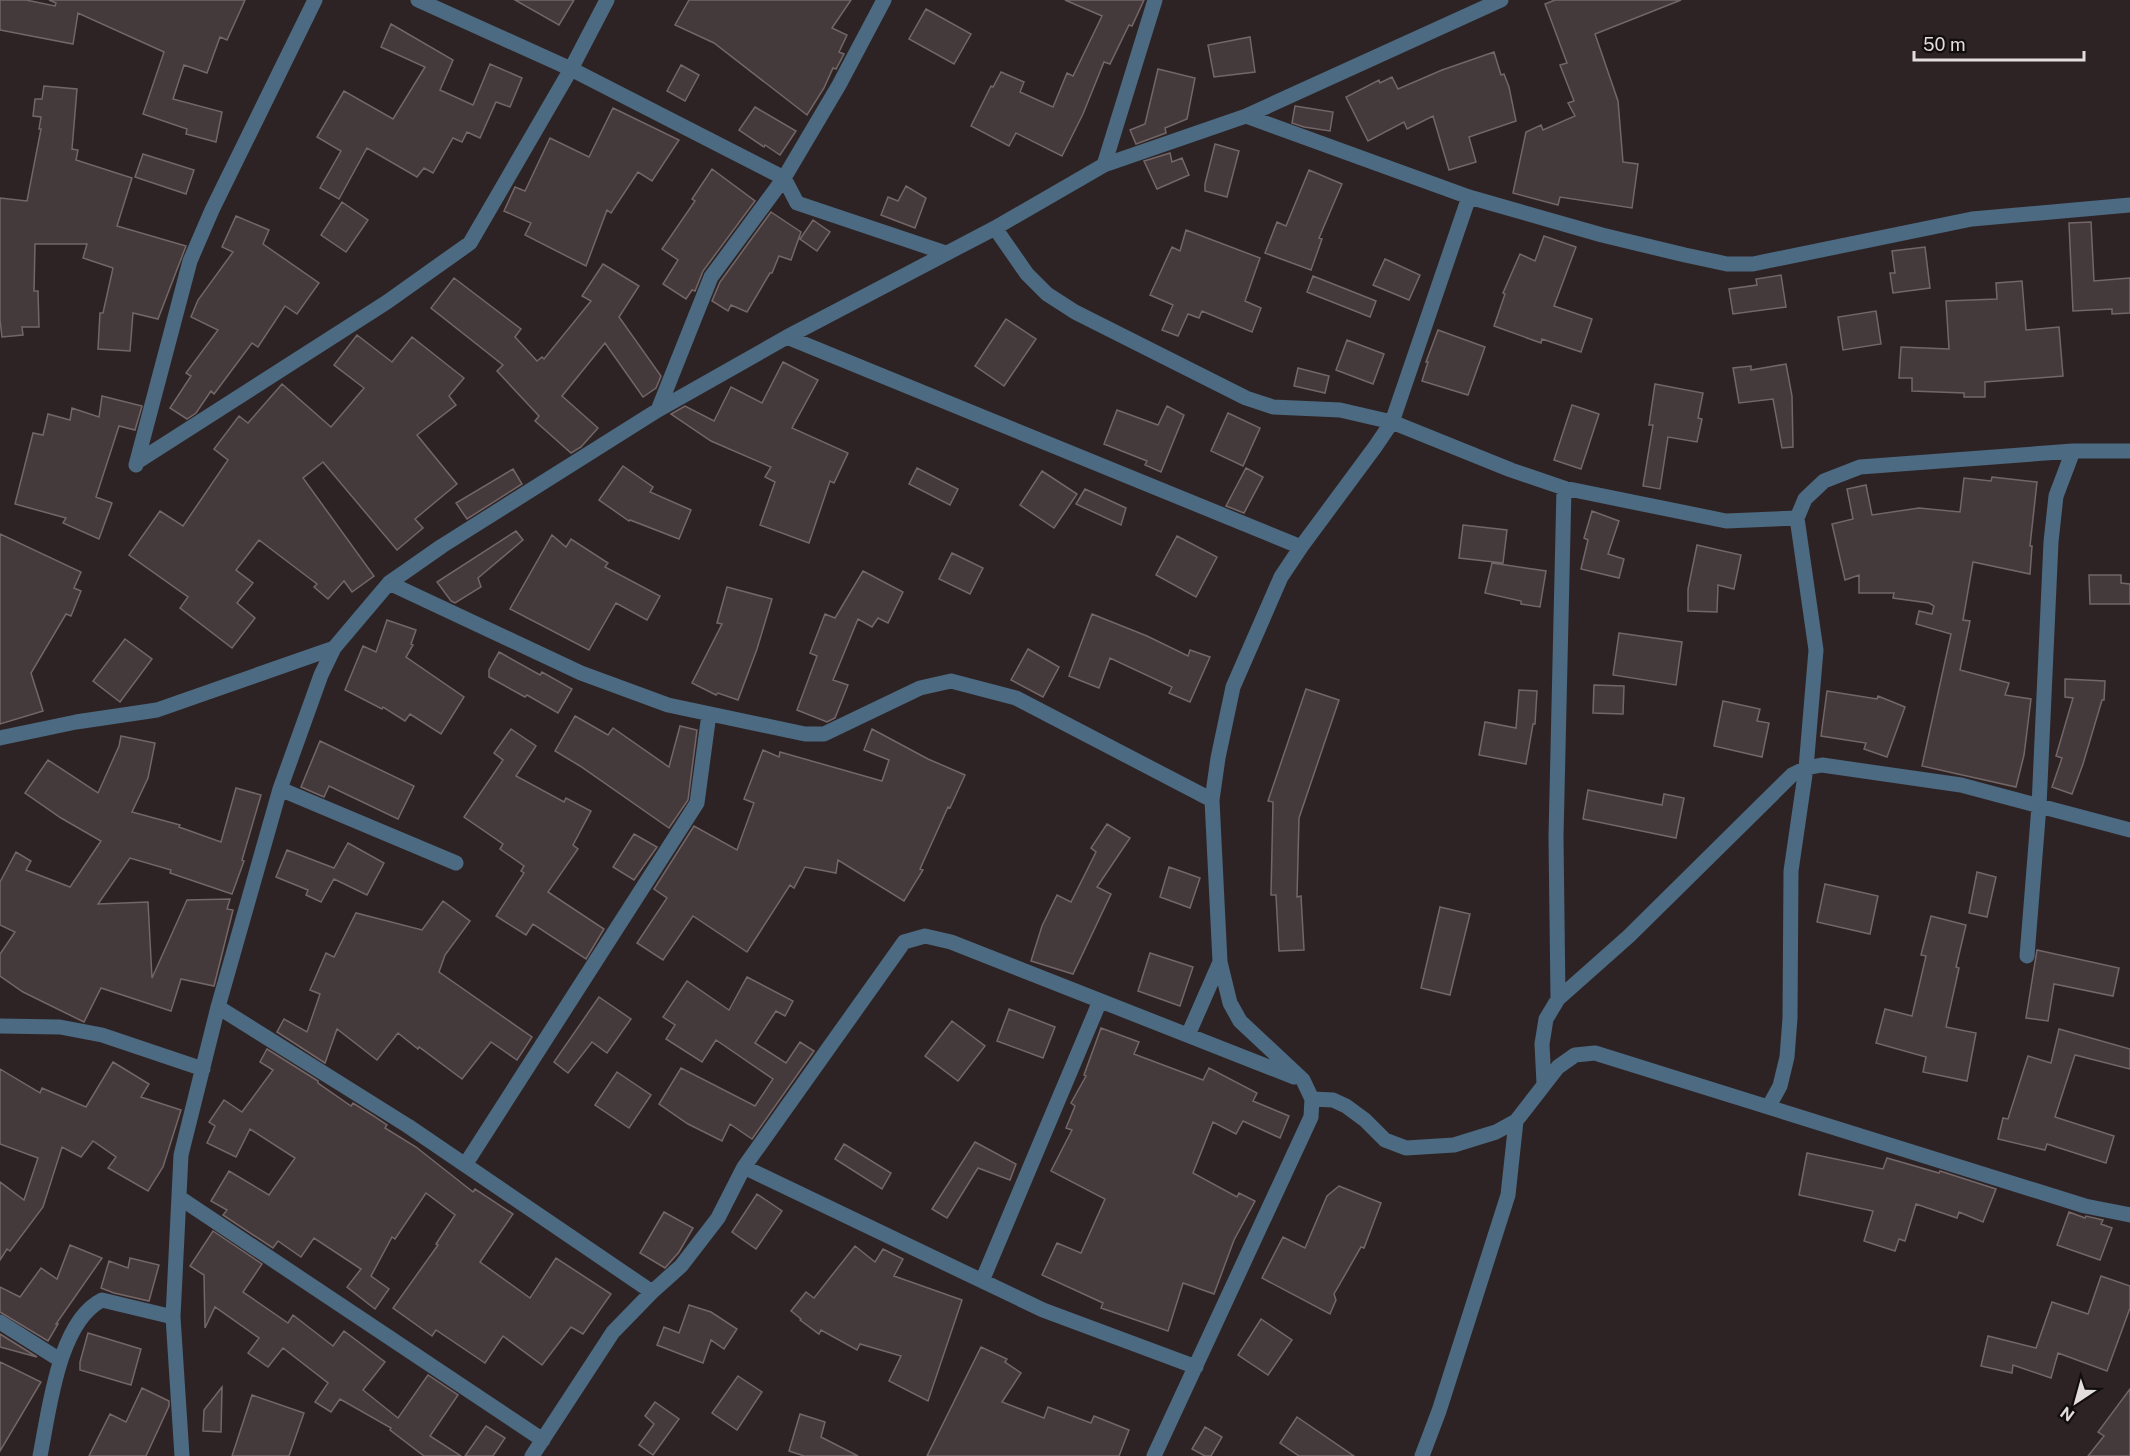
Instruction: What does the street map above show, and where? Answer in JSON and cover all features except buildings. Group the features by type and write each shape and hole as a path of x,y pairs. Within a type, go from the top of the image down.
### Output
{"street":[{"path":"315,0 212,210 190,261 136,466 387,302 470,243 571,69 607,0"},
{"path":"418,0 571,69 784,178 797,203 946,254"},
{"path":"658,410 711,278 784,178 839,85 884,0"},
{"path":"1104,165 1155,0"},
{"path":"182,1456 173,1317 181,1155 218,1007 280,789 321,675 334,648 389,583 452,540 658,410 787,337 995,228 1104,165 1246,116 1501,0"},
{"path":"1246,116 1469,197 1602,235 1727,264 1753,264 1972,219 2130,205"},
{"path":"1154,1456 1311,1117 1312,1099 1303,1080 1240,1022 1230,1003 1220,962 1212,800 1233,687 1281,577 1392,422 1469,197"},
{"path":"995,228 1028,274 1047,294 1075,312 1246,398 1273,407 1340,410 1392,422 1511,470 1564,488 1726,521 1797,518"},
{"path":"787,337 1301,547"},
{"path":"2027,956 2039,806 2051,542 2056,496 2073,451"},
{"path":"1769,1106 1780,1086 1787,1057 1791,871 1806,768 1816,650 1797,518 1805,499 1824,481 1860,467 2073,451 2130,451"},
{"path":"1558,999 1556,837 1564,488"},
{"path":"389,583 581,673 668,705 805,734 824,734 920,688 951,681 1016,698 1212,800"},
{"path":"0,738 76,722 157,710 334,648"},
{"path":"465,1165 697,803 710,714"},
{"path":"1544,1084 1542,1044 1546,1019 1558,999 1629,936 1792,775 1806,768 1822,765 1961,785 2130,830"},
{"path":"280,789 456,863"},
{"path":"532,1456 613,1332 681,1266 718,1218 744,1167 904,942 925,936 951,942 1303,1080"},
{"path":"1188,1035 1220,962"},
{"path":"982,1281 1100,1001"},
{"path":"218,1007 408,1126 652,1292"},
{"path":"1,1028 60,1027 102,1035 202,1069"},
{"path":"1312,1099 1333,1100 1347,1106 1385,1140 1406,1148 1454,1145 1496,1132 1516,1121 1558,1067 1575,1055 1595,1053 2085,1206 2130,1215"},
{"path":"1422,1456 1439,1411 1508,1196 1516,1121"},
{"path":"744,1167 1043,1310 1196,1367"},
{"path":"180,1198 543,1440"},
{"path":"40,1456 60,1360 82,1316 102,1300 173,1317"},
{"path":"0,1322 60,1360"}]}
